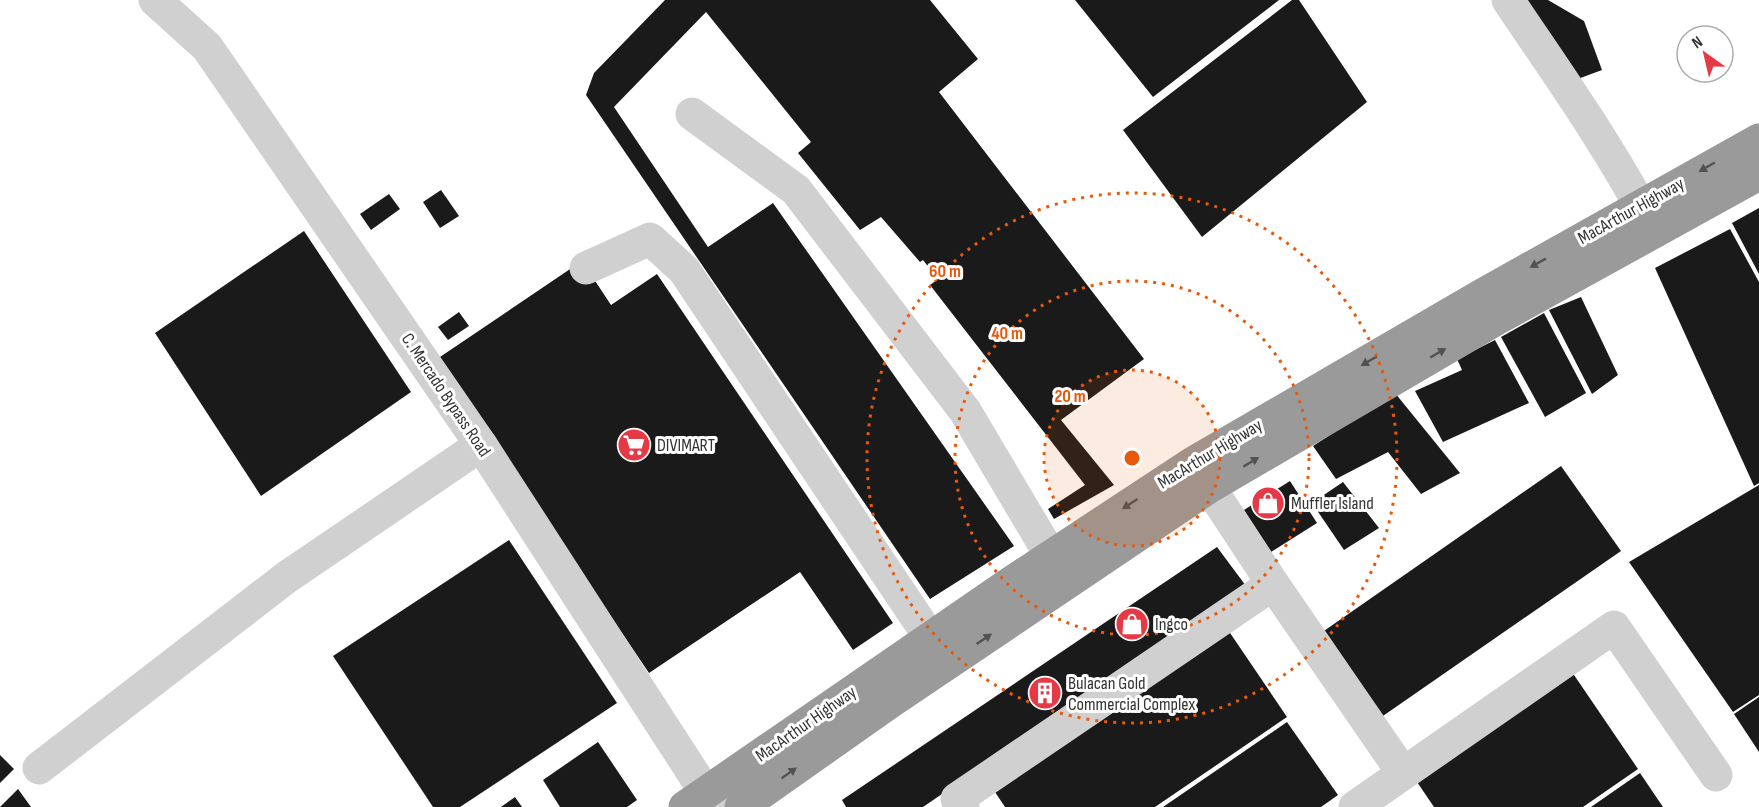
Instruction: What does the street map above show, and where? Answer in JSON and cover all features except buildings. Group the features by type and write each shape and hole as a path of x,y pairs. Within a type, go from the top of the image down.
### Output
{"highway":[{"name":"MacArthur Highway","path":"702,802 939,650 1201,475 1488,324 1647,219 1759,140"},
{"name":"MacArthur Highway","path":"1647,219 1759,174"},
{"name":"MacArthur Highway","path":"741,807 939,650"}],"street":[{"name":"C. Mercado Bypass Road","path":"155,0 207,46 481,445 702,802"},
{"path":"1508,0 1599,137 1647,219"},
{"path":"692,114 796,190 965,411 1060,569"},
{"path":"586,268 650,239 684,270 939,650"},
{"path":"39,768 287,577 481,445"},
{"path":"1201,475 1273,584 1397,789"},
{"path":"963,807 957,799 1273,584"},
{"path":"1355,807 1397,789 1614,627 1716,775"}],"place":[{"name":"DIVIMART","path":"634,445"},
{"name":"Muffler Island","path":"1268,503"},
{"name":"Ingco","path":"1132,624"},
{"name":"Bulacan Gold Commercial Complex","path":"1045,693"}]}
